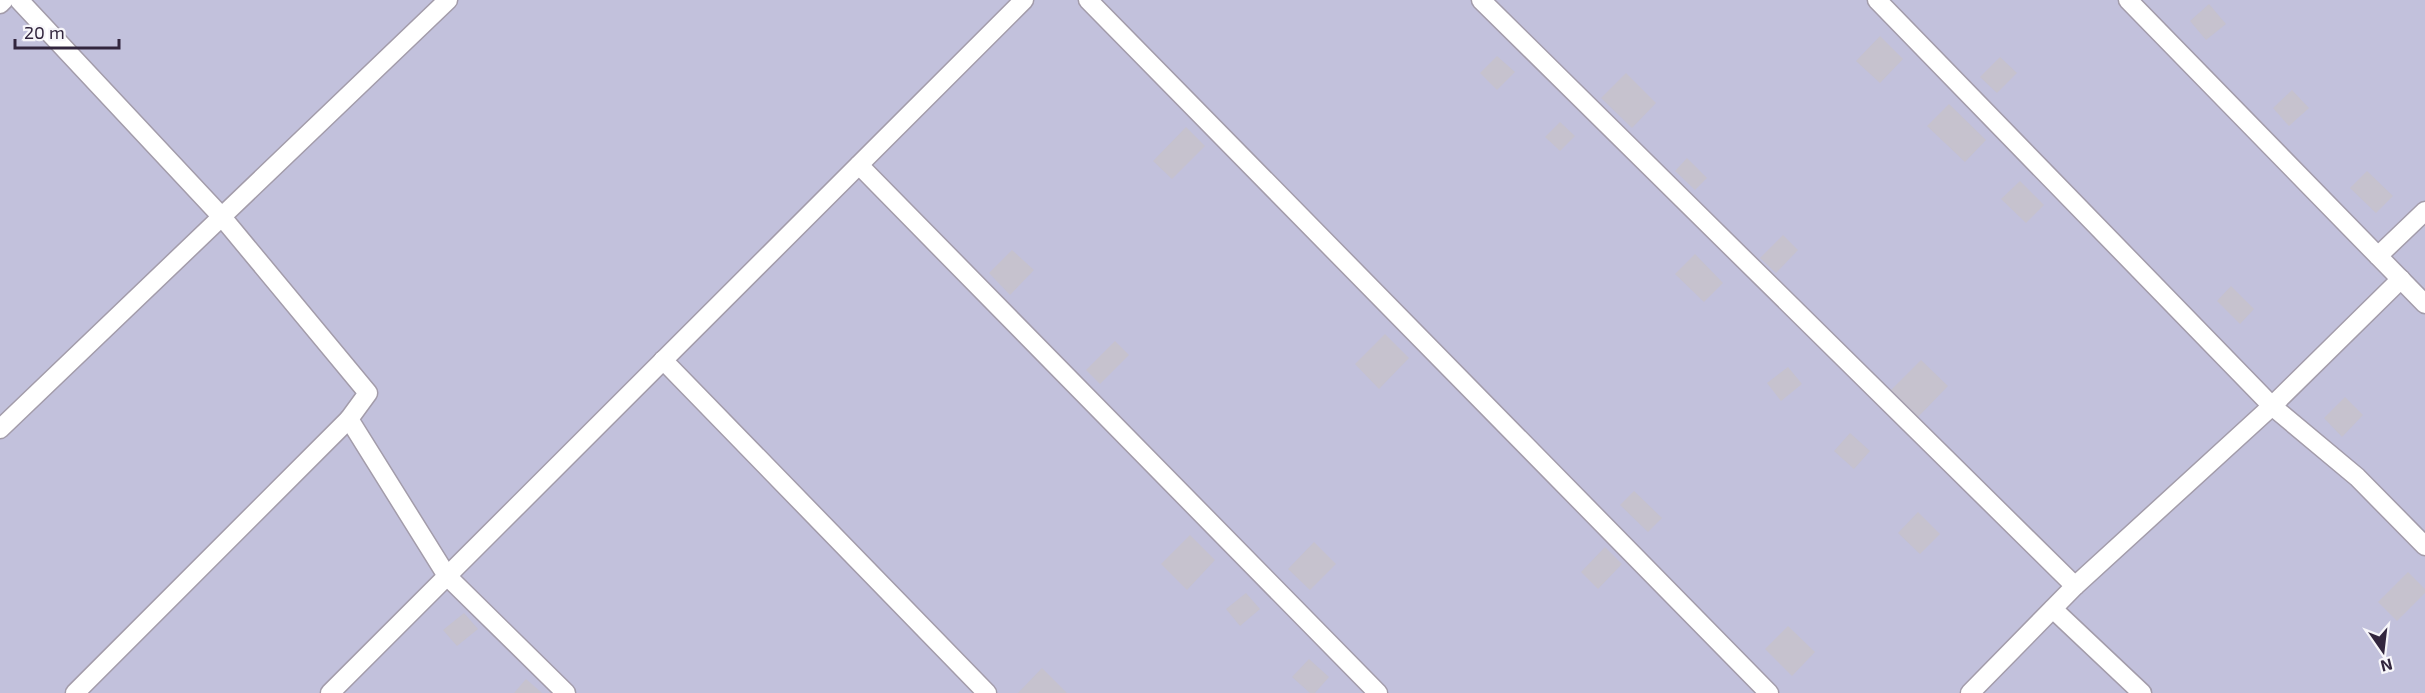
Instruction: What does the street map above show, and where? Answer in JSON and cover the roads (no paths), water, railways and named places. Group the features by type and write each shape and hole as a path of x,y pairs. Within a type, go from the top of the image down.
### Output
{"street":[{"path":"0,4 4,0"},
{"path":"19,0 222,217 368,393 349,419 75,693"},
{"path":"0,429 448,0"},
{"path":"330,693 1024,0"},
{"path":"1088,0 1769,693"},
{"path":"1481,0 2075,586"},
{"path":"1876,0 2272,406 2357,477 2425,546"},
{"path":"2128,0 2425,304"},
{"path":"859,165 1378,693"},
{"path":"2378,256 2425,211"},
{"path":"1970,693 2075,586 2272,406 2401,279"},
{"path":"663,360 987,693"},
{"path":"349,419 447,576 566,693"},
{"path":"2053,609 2142,693"}]}
